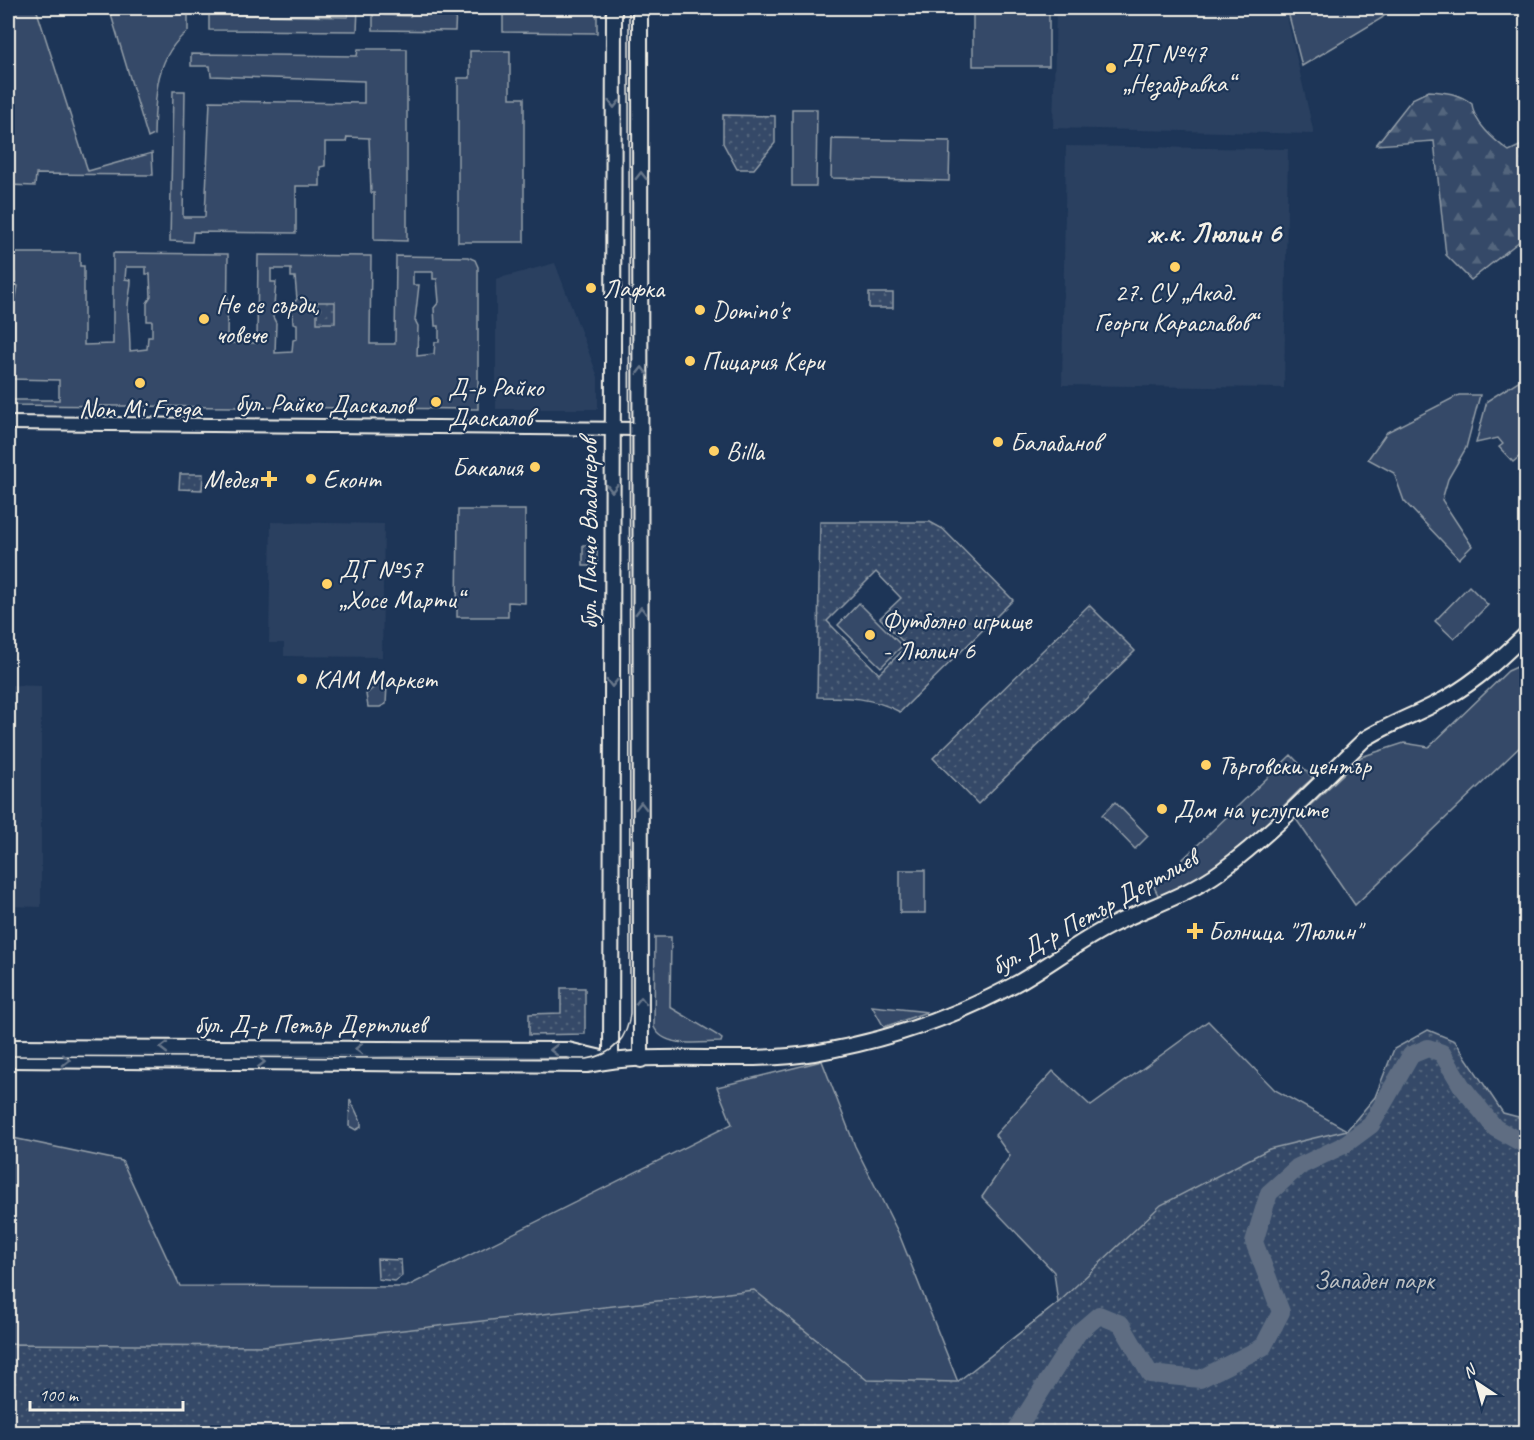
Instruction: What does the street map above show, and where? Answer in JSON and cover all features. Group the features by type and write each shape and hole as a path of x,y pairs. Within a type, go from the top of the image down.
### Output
{"main road":[{"name":"бул. Панчо Владигеров","path":"611,1060 614,8"},
{"name":"бул. Панчо Владигеров","path":"640,8 641,1060"},
{"name":"бул. Д-р Петър Дертлиев","path":"8,1060 588,1065 611,1060 747,1059 813,1053 896,1034 1001,991 1101,931 1193,888 1221,871 1365,739 1387,725 1446,699 1470,684 1527,634"},
{"name":"бул. Д-р Петър Дертлиев","path":"8,1047 568,1050 611,1060"}],"street":[{"name":"бул. Райко Даскалов","path":"8,423 641,429"}],"shaded area":[{"path":"1056,8 1285,8 1314,134 1053,128"},
{"name":"27. СУ „Акад. Георги Караславов“","path":"1066,146 1288,149 1284,388 1062,385"},
{"path":"555,263 598,377 598,409 496,409 496,279"},
{"name":"ДГ №57 „Хосе Марти“","path":"271,522 384,524 382,657 284,656 284,643 269,643"},
{"path":"8,685 41,686 41,907 8,906"}],"green space":[{"path":"8,8 36,8 88,171 152,153 153,175 36,174 35,186 8,185"},
{"path":"109,8 188,8 188,31 169,52 159,78 154,135 148,138"},
{"path":"349,8 358,8 357,31 209,30 209,14 348,17"},
{"path":"373,8 383,8 384,15 410,16 410,8 456,8 455,31 373,30"},
{"path":"503,8 597,8 597,33 503,32"},
{"path":"973,8 1049,8 1049,66 973,66"},
{"path":"1287,8 1392,8 1382,18 1302,66"},
{"path":"358,49 407,49 407,241 374,240 374,193 371,193 369,138 347,137 346,142 325,142 325,166 320,167 320,186 296,186 296,233 193,232 192,242 170,241 173,91 185,91 183,217 205,217 210,101 364,103 364,81 211,76 210,66 191,66 191,54 357,56"},
{"path":"470,51 510,51 510,98 524,98 524,242 458,242 458,78 470,78"},
{"path":"1429,91 1457,95 1467,100 1472,104 1480,124 1509,151 1526,143 1526,236 1471,280 1446,255 1434,141 1376,145 1412,99"},
{"path":"792,109 817,109 816,186 792,186"},
{"path":"723,115 775,116 775,143 754,169 737,169 723,143"},
{"path":"832,139 950,141 949,181 831,178"},
{"path":"8,253 80,253 80,266 84,266 84,345 113,344 113,253 228,254 227,343 257,343 258,255 371,256 370,344 395,344 396,256 468,257 475,260 478,267 478,409 8,405 8,400 59,400 59,380 8,379 8,348 14,348 14,314 11,314 11,303 15,302 18,286 15,285 15,273 12,273 12,267 8,267","holes":["126,267 146,267 146,274 150,274 151,297 147,303 147,321 152,321 152,337 148,337 147,349 130,351 128,308 131,280 125,279","271,269 291,269 291,277 295,277 297,299 292,306 293,323 297,324 297,339 293,340 292,352 275,353 276,323 273,317 276,282 271,282","413,272 433,272 433,279 437,279 439,302 434,308 435,326 439,326 439,342 435,342 434,354 417,356 418,326 415,320 419,285 413,285"]},
{"path":"869,293 893,293 893,308 869,308"},
{"path":"317,302 335,302 335,323 317,323"},
{"path":"1526,376 1526,451 1513,462 1499,447 1503,444 1498,438 1476,443 1487,401"},
{"path":"1459,395 1480,395 1466,448 1448,479 1442,500 1472,546 1459,559 1404,501 1394,473 1368,459 1387,432"},
{"path":"180,474 203,474 202,490 179,489"},
{"path":"458,510 525,510 525,603 508,602 508,617 457,617"},
{"path":"820,522 930,522 943,529 1013,600 900,712 870,701 817,697","holes":["876,572 901,598 880,618 907,646 879,674 827,621"]},
{"path":"583,545 597,545 597,566 583,566"},
{"path":"1469,586 1488,605 1454,639 1435,621"},
{"name":"Футболно игрище - Люлин 6","path":"859,603 902,646 881,667 838,625"},
{"path":"1089,605 1135,651 978,804 933,758"},
{"path":"1526,663 1526,741 1355,905 1296,819 1361,757 1404,743 1429,747 1508,671"},
{"path":"377,685 387,685 386,704 380,707 368,707 366,694"},
{"path":"1291,755 1313,778 1231,858 1218,868 1160,899 1154,887"},
{"path":"1115,802 1148,836 1135,849 1102,815"},
{"path":"900,870 925,870 925,913 900,913"},
{"path":"655,937 671,937 670,1007 717,1035 722,1039 721,1042 674,1041 666,1039 654,1027"},
{"path":"561,988 585,988 585,1034 529,1035 529,1014 561,1013"},
{"path":"872,1006 919,1011 927,1012 884,1027"},
{"path":"1208,1021 1275,1090 1347,1130 972,1432 8,1432 8,1137 122,1161 180,1286 406,1287 732,1124 717,1087 822,1061 855,1146 899,1234 958,1382 1058,1303 1054,1272 982,1197 1010,1156 995,1135 1053,1071 1091,1106"},
{"name":"Западен парк","path":"1428,1030 1455,1041 1503,1113 1526,1119 1526,1432 8,1432 8,1344 263,1346 754,1290 867,1380 957,1382 1058,1303 1161,1205 1269,1149 1347,1130 1375,1097 1394,1049"},
{"path":"350,1099 361,1122 361,1127 356,1130 349,1126"},
{"path":"377,1259 401,1260 402,1276 395,1281 378,1279"}],"waterway":[{"path":"1015,1432 1078,1333 1099,1315 1121,1324 1150,1374 1200,1379 1263,1347 1281,1312 1254,1242 1269,1193 1298,1167 1344,1145 1371,1125 1411,1055 1428,1048 1442,1053 1461,1085 1495,1128 1526,1145"}],"tram line":[{"path":"8,1056 587,1059 604,1054 618,1044 626,1030 630,1013 629,8"}],"place":[{"name":"ДГ №47 „Незабравка“","path":"1111,68"},
{"name":"27. СУ „Акад. Георги Караславов“","path":"1175,267"},
{"name":"Лафка","path":"591,288"},
{"name":"Domino's","path":"700,310"},
{"name":"Не се сърди, човече","path":"204,319"},
{"name":"Пицария Кери","path":"690,361"},
{"name":"Non Mi Frega","path":"140,383"},
{"name":"Д-р Райко Даскалов","path":"436,402"},
{"name":"Балабанов","path":"998,442"},
{"name":"Billa","path":"714,451"},
{"name":"Бакалия","path":"535,467"},
{"name":"Медея","path":"269,479"},
{"name":"Еконт","path":"311,479"},
{"name":"ДГ №57 „Хосе Марти“","path":"327,584"},
{"name":"Футболно игрище - Люлин 6","path":"870,635"},
{"name":"КАМ Маркет","path":"302,679"},
{"name":"Търговски център","path":"1206,765"},
{"name":"Дом на услугите","path":"1162,809"},
{"name":"Болница \"Люлин\"","path":"1195,931"}],"district":[{"name":"ж.к. Люлин 6","path":"1214,232"}]}
